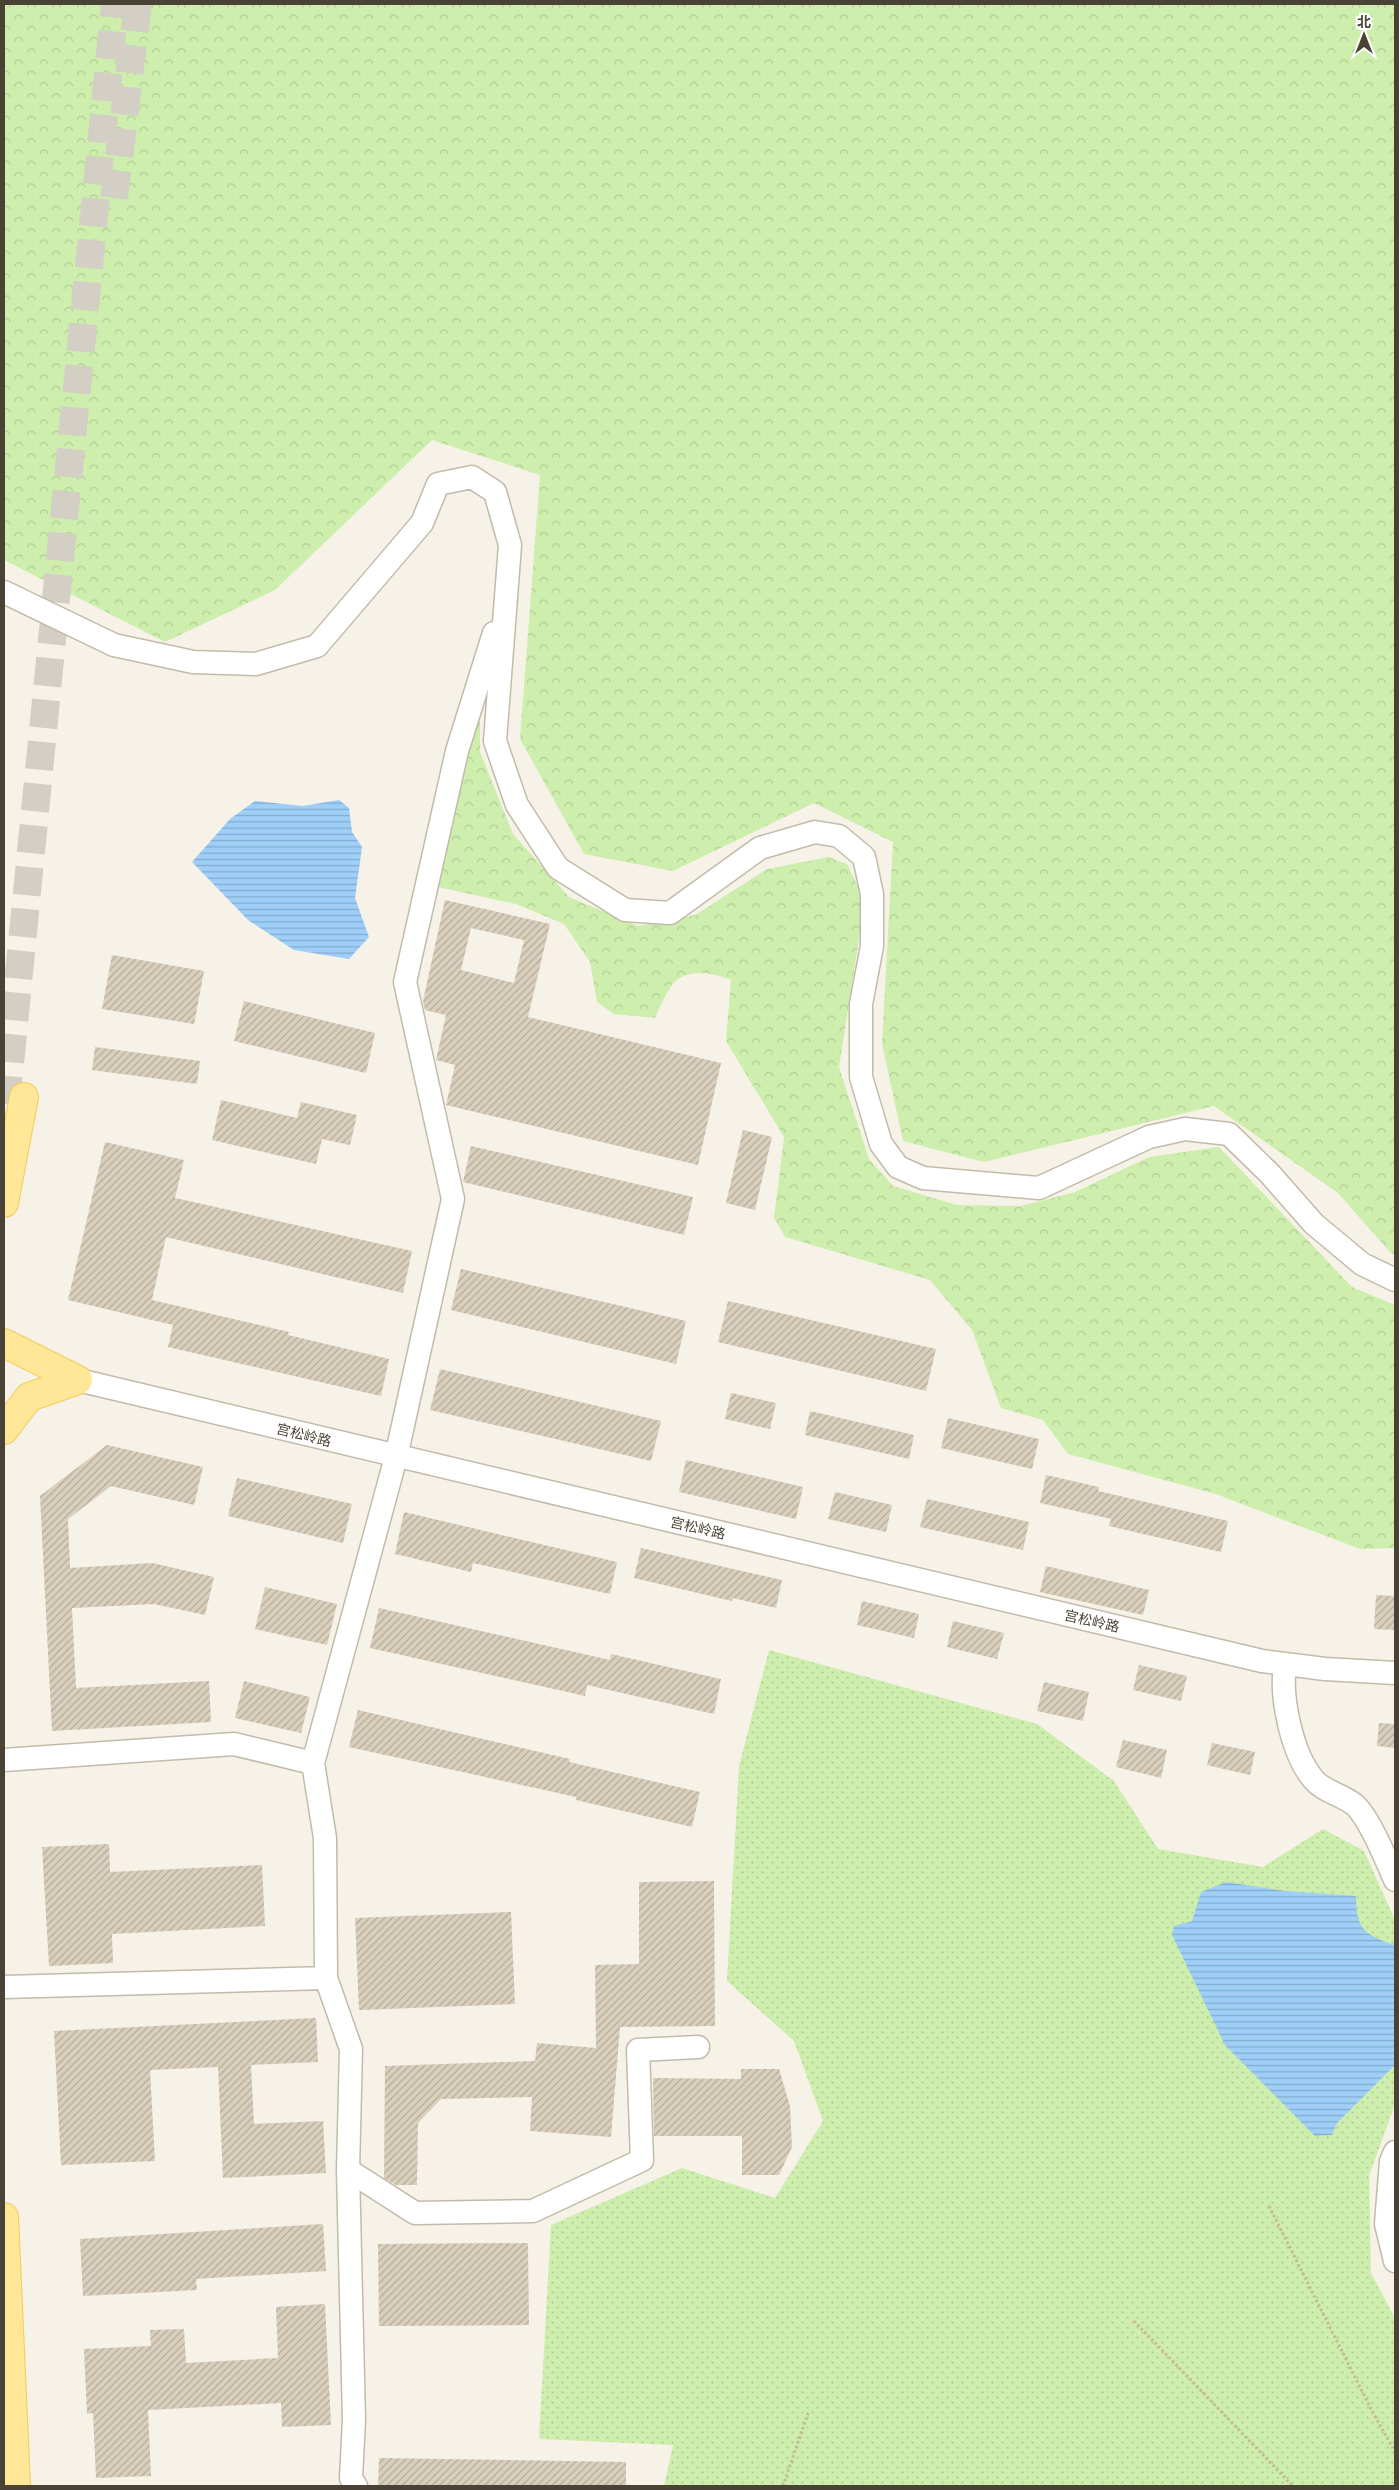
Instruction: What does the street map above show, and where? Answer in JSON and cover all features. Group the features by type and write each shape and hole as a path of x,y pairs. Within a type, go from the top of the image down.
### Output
{"main road":[{"path":"4,1204 11,1106"},
{"path":"4,1343 78,1380"},
{"name":"宫松岭路","path":"4,1363 78,1380"},
{"path":"4,1430 29,1397 78,1380"},
{"path":"4,2217 16,2486"}],"street":[{"path":"4,592 114,645 193,662 256,664 317,646 422,523 438,484 472,477 495,492 510,545 495,741 517,805 558,868 626,910 670,913 760,848 815,832 839,836 864,857 872,894 872,946 861,1004 860,1077 882,1144 898,1167 923,1178 1039,1188 1149,1137 1185,1128 1229,1134 1270,1174 1314,1224 1362,1264 1395,1280"},
{"path":"356,2486 351,2478 354,2420 348,2170 351,2049 326,1978 325,1838 313,1762 396,1457 453,1199 405,982 457,752 494,633 510,545"},
{"name":"宫松岭路","path":"78,1380 396,1457 1285,1665 1395,1673"},
{"path":"1285,1665 1283,1679 1294,1746 1314,1781 1356,1807 1378,1842 1395,1880"},
{"path":"4,1760 234,1744 313,1762"},
{"path":"4,1987 326,1978"},
{"path":"348,2170 415,2213 534,2211 642,2160 638,2050 698,2047"},
{"path":"1395,2152 1391,2161 1386,2224 1395,2261"}],"path":[{"path":"1269,2206 1371,2410 1395,2452"},
{"path":"1134,2320 1293,2486"},
{"path":"783,2486 808,2413"}],"green space":[{"path":"4,4 1395,4 1395,1255 1390,1252 1338,1193 1214,1106 984,1162 903,1141 882,1044 893,842 814,803 673,871 584,854 520,739 540,475 432,440 275,590 165,642 6,561 4,559"},
{"path":"480,693 480,752 513,834 569,897 638,926 695,915 767,869 828,857 847,864 865,901 839,1067 869,1159 893,1186 957,1205 1021,1206 1075,1192 1149,1157 1219,1147 1352,1287 1395,1305 1395,1548 1360,1549 1216,1494 1068,1454 1043,1420 1001,1408 972,1330 930,1280 785,1237 774,1218 784,1137 726,1041 731,980 716,975 700,973 685,976 678,979 672,985 655,1018 614,1014 597,1002 590,962 564,924 516,904 438,887"},
{"path":"769,1650 1037,1724 1114,1781 1158,1849 1263,1867 1323,1829 1364,1851 1395,1920 1395,2104 1369,2176 1371,2273 1395,2318 1395,2486 664,2486 673,2445 539,2439 551,2225 682,2168 775,2198 823,2121 794,2041 727,1981 739,1766"}],"water":[{"path":"339,800 349,808 352,832 362,847 355,898 369,937 349,959 294,950 248,920 192,862 230,819 255,801 303,806"},
{"path":"1226,1882 1285,1891 1356,1896 1358,1917 1364,1930 1376,1938 1395,1945 1395,2065 1337,2123 1332,2135 1315,2136 1225,2045 1172,1935 1174,1926 1192,1921 1201,1892"}],"building":[{"path":"445,900 550,924 528,1017 721,1063 698,1165 446,1105 455,1065 436,1060 446,1015 425,1010 423,1001","holes":["471,928 524,940 514,983 461,970"]},
{"path":"112,955 204,971 194,1024 102,1009"},
{"path":"244,1001 375,1033 366,1073 234,1041"},
{"path":"95,1047 200,1061 197,1084 92,1070"},
{"path":"221,1100 297,1118 301,1102 357,1115 350,1145 322,1139 316,1164 212,1140"},
{"path":"743,1130 772,1137 755,1210 726,1203"},
{"path":"105,1142 184,1160 175,1198 412,1251 403,1293 166,1237 152,1300 289,1332 288,1335 389,1359 381,1396 168,1347 173,1325 68,1300"},
{"path":"471,1146 693,1197 684,1235 463,1182"},
{"path":"461,1269 686,1321 676,1364 451,1310"},
{"path":"728,1301 936,1349 926,1391 718,1342"},
{"path":"440,1369 661,1421 651,1461 430,1410"},
{"path":"731,1393 776,1403 770,1429 725,1419"},
{"path":"810,1411 914,1435 909,1459 805,1435"},
{"path":"948,1418 1039,1439 1032,1469 941,1448"},
{"path":"107,1445 203,1467 194,1505 111,1486 68,1519 70,1568 152,1563 214,1577 205,1615 154,1604 72,1608 76,1688 209,1681 211,1722 52,1731 40,1496"},
{"path":"686,1460 803,1487 796,1519 679,1492"},
{"path":"1046,1475 1099,1487 1098,1491 1228,1521 1221,1552 1109,1526 1111,1519 1040,1503"},
{"path":"237,1478 352,1504 343,1543 228,1516"},
{"path":"835,1492 892,1505 886,1532 828,1519"},
{"path":"927,1499 1029,1522 1023,1550 920,1527"},
{"path":"404,1512 617,1562 610,1594 473,1563 471,1572 395,1554"},
{"path":"641,1548 782,1580 776,1608 733,1598 732,1601 634,1578"},
{"path":"1046,1566 1149,1590 1143,1615 1040,1592"},
{"path":"265,1587 337,1604 327,1645 255,1629"},
{"path":"1376,1595 1395,1596 1395,1630 1374,1629"},
{"path":"862,1601 919,1614 914,1638 857,1625"},
{"path":"379,1608 610,1660 611,1654 721,1679 714,1714 587,1685 585,1696 370,1648"},
{"path":"953,1621 1004,1633 997,1659 947,1647"},
{"path":"1139,1665 1187,1676 1181,1701 1133,1690"},
{"path":"244,1681 310,1697 301,1733 235,1718"},
{"path":"1044,1682 1089,1692 1083,1721 1037,1711"},
{"path":"358,1710 570,1759 569,1762 700,1792 692,1827 576,1800 576,1797 349,1747"},
{"path":"1379,1723 1395,1724 1395,1748 1377,1746"},
{"path":"1123,1740 1167,1750 1161,1778 1116,1767"},
{"path":"1212,1743 1255,1752 1250,1775 1207,1765"},
{"path":"109,1844 110,1872 262,1865 265,1926 112,1934 113,1963 49,1966 42,1847"},
{"path":"714,1881 715,2026 620,2027 611,2137 530,2131 532,2097 441,2099 418,2123 417,2185 396,2185 384,2178 385,2066 535,2061 537,2043 596,2048 595,1965 639,1964 639,1882"},
{"path":"511,1912 515,2004 359,2010 355,1918"},
{"path":"316,2018 318,2062 251,2065 254,2124 323,2121 326,2173 223,2178 218,2067 150,2070 155,2161 61,2165 54,2031"},
{"path":"741,2069 779,2069 790,2106 792,2147 779,2175 742,2175 742,2136 654,2136 653,2078 741,2079"},
{"path":"323,2224 326,2271 196,2279 197,2290 83,2296 80,2239"},
{"path":"528,2243 529,2325 379,2326 378,2244"},
{"path":"325,2304 331,2425 282,2427 281,2403 148,2410 151,2476 96,2478 93,2413 87,2414 84,2349 151,2346 150,2330 184,2329 186,2363 278,2358 276,2307"},
{"path":"379,2458 626,2462 626,2486 378,2486"}],"tunnel":[{"path":"6,1104 115,4"},
{"path":"114,198 138,4"}]}
